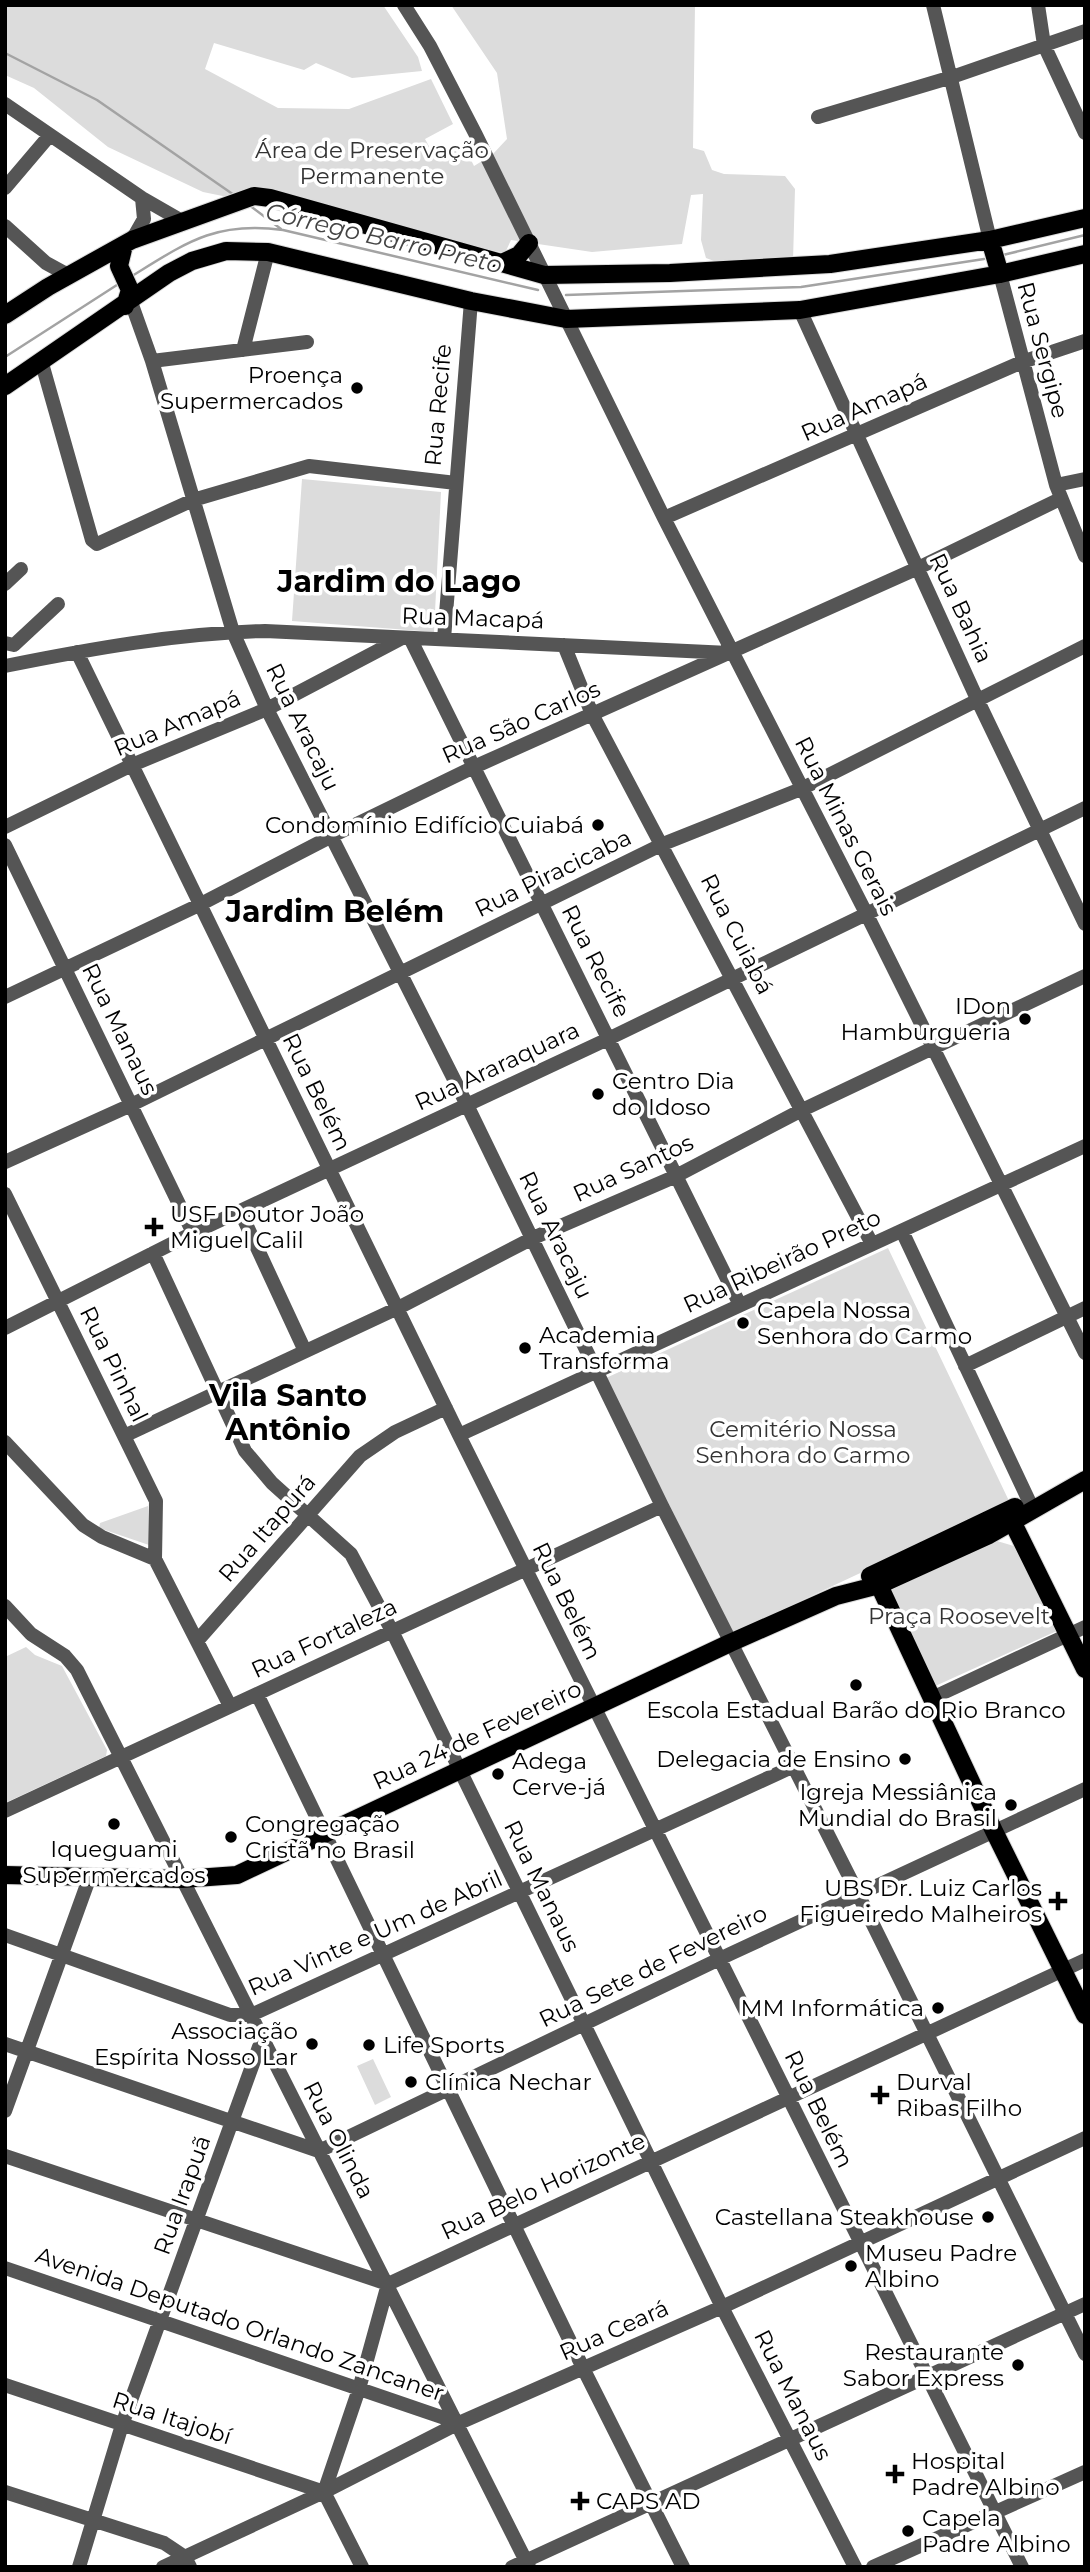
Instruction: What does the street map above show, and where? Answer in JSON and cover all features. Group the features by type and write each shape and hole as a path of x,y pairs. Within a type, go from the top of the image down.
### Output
{"main road":[{"path":"5,315 68,275 128,243 244,198 262,197 544,275 699,272 830,264 990,240 1085,218"},
{"path":"990,240 1000,274"},
{"path":"119,267 128,243"},
{"path":"502,263 519,255 529,243"},
{"path":"5,386 131,296 169,273 212,254 240,250 268,252 471,300 566,319 800,310 1000,274 1085,254"},
{"path":"102,257 119,267 131,296"},
{"name":"Rua 24 de Fevereiro","path":"5,1875 182,1880 237,1875 730,1643 836,1596 879,1585 989,1535 1020,1513 1085,1480"},
{"path":"1020,1513 1022,1541 1085,1668"},
{"name":"Rua 24 de Fevereiro","path":"836,1596 852,1584 966,1530 1020,1513"},
{"path":"966,1530 1022,1541"},
{"path":"933,1545 885,1573 879,1585 994,1831 1085,2015"}],"street":[{"name":"Rua Minas Gerais","path":"404,5 430,46 664,518 867,915 1085,1353"},
{"path":"933,5 990,240"},
{"path":"1038,5 1044,45 1085,133"},
{"path":"818,117 952,77 1085,31"},
{"path":"5,104 142,198 183,221"},
{"path":"5,188 50,135"},
{"path":"128,243 144,219 142,198"},
{"path":"5,226 46,263 68,275"},
{"path":"243,350 268,252"},
{"path":"46,263 48,287"},
{"name":"Rua Sergipe","path":"1000,274 1058,492 1085,556"},
{"name":"Rua Aracaju","path":"131,296 233,632 267,709 467,1105 662,1506 858,1894 1085,2354"},
{"name":"Rua Recife","path":"444,639 471,300"},
{"name":"Rua Bahia","path":"800,310 978,701 1085,924"},
{"name":"Rua Amapá","path":"664,518 1022,362 1085,341"},
{"path":"152,361 307,342"},
{"path":"41,360 92,540 97,544 193,500 309,466 456,483"},
{"name":"Rua São Carlos","path":"5,997 199,905 474,767 918,568 1085,479"},
{"path":"5,584 21,569"},
{"path":"5,643 13,645 58,604"},
{"name":"Rua Macapá","path":"5,666 77,652 233,632 732,653"},
{"name":"Rua Recife","path":"406,638 474,767 674,1177 740,1305"},
{"name":"Rua Amapá","path":"5,827 132,765 267,709 406,638"},
{"name":"Rua Cuiabá","path":"564,645 592,714 872,1244"},
{"name":"Rua Piracicaba","path":"5,1162 131,1105 663,844 801,789 1085,646"},
{"name":"Rua Belém","path":"77,652 459,1435 721,1958 858,2242 928,2376 1022,2567"},
{"name":"Rua Araraquara","path":"5,1328 193,1233 608,1039 732,976 867,915 1085,808"},
{"name":"Rua Manaus","path":"5,845 193,1233"},
{"name":"Rua Santos","path":"124,1436 398,1308 533,1238 674,1177 800,1111 1085,976"},
{"name":"Rua Ribeirão Preto","path":"459,1435 1085,1146"},
{"name":"Rua Pinhal","path":"5,1194 156,1501 155,1559"},
{"path":"240,1211 305,1351"},
{"path":"902,1231 964,1366 1020,1513"},
{"name":"Rua Manaus","path":"153,1253 245,1451 272,1483 351,1554 392,1631 722,2306 855,2567"},
{"path":"964,1366 1085,1308"},
{"name":"Rua Itapurá","path":"197,1641 360,1456 396,1432 446,1408"},
{"path":"5,1442 83,1524 102,1537 155,1559 230,1706"},
{"name":"Rua Fortaleza","path":"5,1811 662,1506"},
{"name":"Rua Olinda","path":"5,1606 31,1634 65,1656 77,1670 459,2423 527,2563"},
{"path":"932,1698 1085,1627"},
{"path":"257,1694 447,2090 683,2567"},
{"name":"Rua Vinte e Um de Abril","path":"5,1935 230,2015 251,2015 792,1767"},
{"name":"Rua Sete de Fevereiro","path":"319,2151 721,1958 1085,1789"},
{"path":"5,2111 89,1879"},
{"name":"Rua Belo Horizonte","path":"388,2284 1085,1960"},
{"name":"Rua Irapuã","path":"79,2567 122,2425 264,2040"},
{"path":"5,2044 319,2151"},
{"name":"Rua Ceará","path":"163,2567 187,2562 459,2423 722,2306 1085,2138"},
{"path":"5,2156 388,2284 359,2389 324,2493 362,2567"},
{"name":"Avenida Deputado Orlando Zancaner","path":"5,2268 459,2423"},
{"path":"512,2567 527,2563 650,2501 1085,2304"},
{"name":"Rua Itajobí","path":"5,2385 324,2493"},
{"path":"428,2413 440,2433"},
{"path":"873,2567 1085,2472"},
{"path":"5,2492 164,2543 187,2562"}],"green space":[{"name":"Área de Preservação Permanente","path":"5,5 383,5 418,57 422,71 352,78 316,63 304,70 214,43 205,69 278,108 349,109 431,79 453,124 425,139 436,159 463,144 474,166 492,155 507,139 497,73 451,5 695,5 693,148 704,151 712,170 724,174 785,176 795,189 793,261 730,267 706,258 701,240 703,194 691,195 682,244 592,252 511,240 505,253 203,192 108,147 34,88 5,75"},
{"path":"302,479 441,492 434,632 292,621"},
{"name":"Cemitério Nossa Senhora do Carmo","path":"888,1248 1010,1503 732,1633 606,1378"},
{"path":"148,1506 149,1545 99,1528 100,1523"},
{"name":"Praça Roosevelt","path":"997,1541 1021,1548 1059,1630 933,1687 886,1588"},
{"path":"26,1647 35,1655 62,1666 107,1750 106,1756 5,1803 5,1657"},
{"path":"373,2059 391,2097 375,2105 357,2066"}],"waterway":[{"path":"5,53 97,100 234,195"},
{"path":"249,205 281,229"},
{"name":"Córrego Barro Preto","path":"132,276 169,253 203,237 220,232 260,228 283,230 538,290"},
{"name":"Córrego Barro Preto","path":"1003,255 1085,235"},
{"name":"Córrego Barro Preto","path":"566,295 801,287 984,259"},
{"name":"Córrego Barro Preto","path":"5,357 120,283"}],"place":[{"name":"Proença Supermercados","path":"357,388"},
{"name":"Condomínio Edifício Cuiabá","path":"598,825"},
{"name":"IDon Hamburgueria","path":"1025,1019"},
{"name":"Centro Dia do Idoso","path":"598,1094"},
{"name":"USF Doutor João Miguel Calil","path":"154,1227"},
{"name":"Capela Nossa Senhora do Carmo","path":"743,1323"},
{"name":"Academia Transforma","path":"525,1348"},
{"name":"Escola Estadual Barão do Rio Branco","path":"856,1685"},
{"name":"Delegacia de Ensino","path":"905,1759"},
{"name":"Adega Cerve-já","path":"498,1774"},
{"name":"Igreja Messiânica Mundial do Brasil","path":"1011,1805"},
{"name":"Iqueguami Supermercados","path":"114,1824"},
{"name":"Congregação Cristã no Brasil","path":"231,1837"},
{"name":"UBS Dr. Luiz Carlos Figueiredo Malheiros","path":"1058,1901"},
{"name":"MM Informática","path":"938,2008"},
{"name":"Associação Espírita Nosso Lar","path":"312,2044"},
{"name":"Life Sports","path":"369,2045"},
{"name":"Clínica Nechar","path":"411,2082"},
{"name":"Durval Ribas Filho","path":"880,2095"},
{"name":"Castellana Steakhouse","path":"988,2217"},
{"name":"Museu Padre Albino","path":"851,2266"},
{"name":"Restaurante Sabor Express","path":"1018,2365"},
{"name":"Hospital Padre Albino","path":"895,2474"},
{"name":"CAPS AD","path":"580,2501"},
{"name":"Capela Padre Albino","path":"908,2531"}],"district":[{"name":"Jardim do Lago","path":"399,581"},
{"name":"Jardim Belém","path":"335,911"},
{"name":"Vila Santo Antônio","path":"288,1412"}]}
